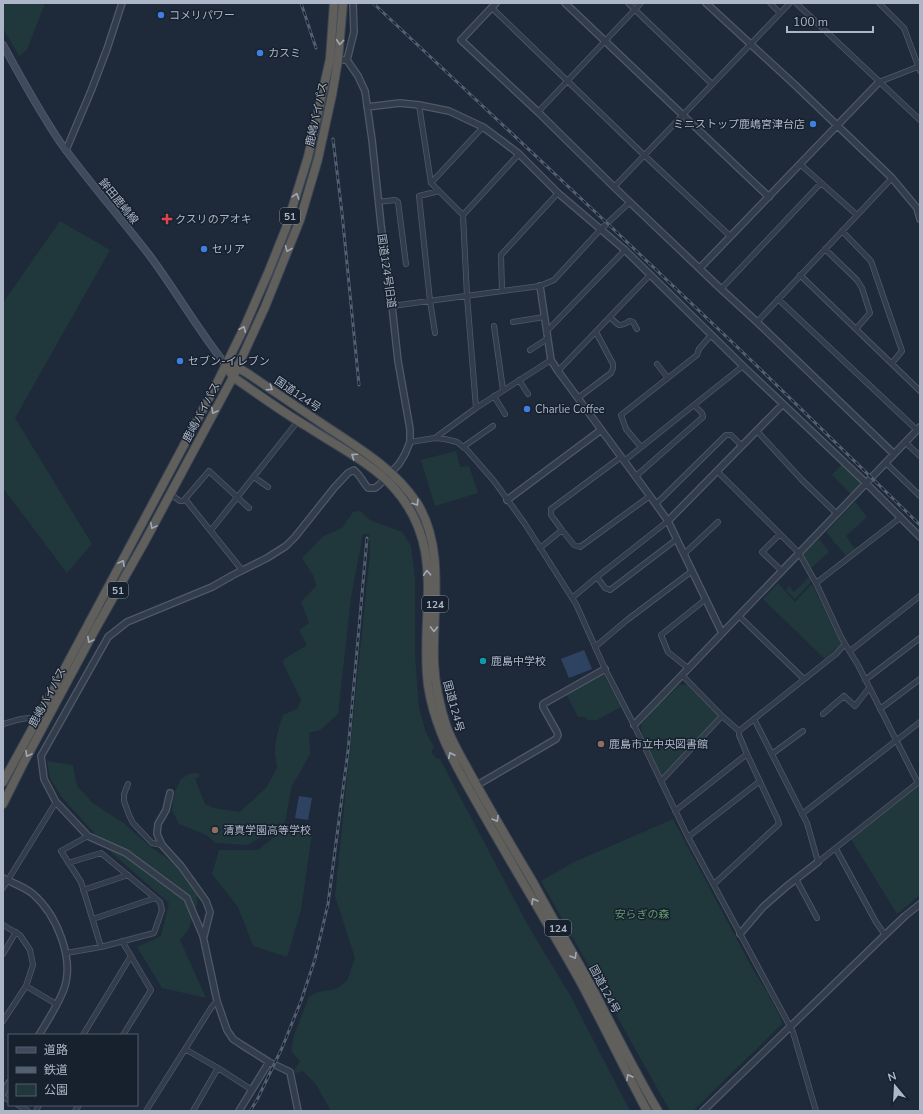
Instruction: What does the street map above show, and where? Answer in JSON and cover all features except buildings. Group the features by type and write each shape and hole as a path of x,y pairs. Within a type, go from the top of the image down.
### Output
{"highway":[{"name":"鹿嶋バイパス","path":"3,804 30,750 232,377 265,307 300,220 318,159 332,95 334,60 334,3"},
{"name":"鹿嶋バイパス","path":"3,782 173,468 226,365 262,286 286,228 308,157 334,60 343,3"},
{"name":"国道124号","path":"226,365 237,367 370,456 389,476 400,495 409,506 425,546 428,572 427,668 431,702 449,753 580,981 626,1072 648,1111"},
{"name":"国道124号","path":"226,365 232,377 352,455 401,482 418,505 431,536 434,557 434,663 439,700 450,735 588,981 658,1111"}],"main road":[{"name":"鉾田鹿嶋線","path":"3,46 36,104 66,150 89,181 150,256 198,327 226,365"}],"street":[{"path":"66,150 91,91 122,3"},
{"path":"334,60 347,60 354,32 353,3"},
{"path":"496,3 461,40 894,454"},
{"path":"565,3 769,197"},
{"path":"628,3 712,84"},
{"path":"538,112 641,3"},
{"path":"706,3 892,178 918,207 920,219"},
{"path":"770,3 780,13"},
{"path":"614,186 790,3"},
{"path":"796,3 920,120"},
{"path":"700,268 879,82 920,68 904,28 879,3"},
{"path":"492,8 730,236"},
{"name":"国道124号旧道","path":"347,60 358,76 365,91 398,362 410,428 410,442 405,454 389,476"},
{"path":"367,107 400,103 419,104 449,112 483,127 502,140 519,154 558,193 625,250 920,537"},
{"path":"419,104 431,183 463,215 467,296 476,408"},
{"path":"431,183 483,127"},
{"path":"463,215 519,154"},
{"path":"800,164 857,215"},
{"path":"757,322 892,178"},
{"path":"721,289 821,183"},
{"path":"434,333 419,196 439,191"},
{"path":"502,292 501,255 558,193"},
{"path":"378,202 396,200 398,202 406,264"},
{"path":"392,306 540,286 554,280 601,229 630,202"},
{"path":"842,231 871,261 902,351 892,363"},
{"path":"825,249 857,280 862,288 870,313 856,329"},
{"path":"546,332 625,250"},
{"path":"558,372 650,275"},
{"path":"800,275 920,391"},
{"path":"540,286 551,360 558,372 668,521 722,633"},
{"path":"634,725 919,428 778,299"},
{"path":"513,322 544,317"},
{"path":"610,318 621,326 630,321 633,322 636,329"},
{"path":"494,326 503,390"},
{"path":"578,398 611,373 614,368 596,332"},
{"path":"642,447 626,428 621,415 697,355 699,349 711,335"},
{"path":"530,350 548,340"},
{"path":"435,438 476,408 551,360"},
{"path":"657,364 668,378"},
{"path":"650,496 580,547 574,545 551,515 551,509 642,447 743,366"},
{"path":"519,380 528,394"},
{"path":"494,396 505,414"},
{"path":"572,598 668,521 783,404"},
{"path":"636,477 703,417 702,413 694,405"},
{"path":"212,529 294,426"},
{"path":"463,447 493,426"},
{"path":"507,500 601,430"},
{"path":"757,431 802,480 837,514"},
{"path":"656,504 726,435 731,434 742,446"},
{"path":"410,442 445,438 454,441 467,450 494,481 525,524 576,604 605,669 662,780 688,837 793,1032 816,1111"},
{"path":"905,442 920,456"},
{"path":"886,463 920,496"},
{"path":"298,1111 290,1072 269,1062 233,1039 227,1030 217,1001 204,936 187,898 126,853 88,836 56,802 44,779 41,756 108,636 127,622 212,587 267,558 286,546 348,472 354,470 360,475 362,481 368,488 379,485 389,476"},
{"path":"170,494 180,501 183,501 209,471 249,508"},
{"path":"717,472 799,553 816,583 838,631 919,782 787,886 763,907 740,934"},
{"path":"254,477 268,488"},
{"path":"185,499 242,570"},
{"path":"816,583 900,518"},
{"path":"684,554 718,522"},
{"path":"540,548 562,530"},
{"path":"780,534 762,552 782,571"},
{"path":"597,577 605,588 610,590 677,539"},
{"path":"595,647 627,620 692,571"},
{"path":"850,651 920,596"},
{"path":"688,669 668,652 661,635 706,599"},
{"path":"739,616 804,678"},
{"path":"865,680 920,638"},
{"path":"739,731 836,654 846,644"},
{"path":"469,790 556,739 558,735 557,732 543,707 543,704 605,669"},
{"path":"682,675 722,716 739,731 739,736 779,824 714,884"},
{"path":"880,710 920,680"},
{"path":"823,714 844,696 855,706 869,688"},
{"path":"662,780 722,716"},
{"path":"3,724 25,718 38,719"},
{"path":"754,719 807,824 818,862"},
{"path":"802,814 920,722"},
{"path":"772,754 803,731"},
{"path":"675,811 747,754"},
{"path":"688,837 760,781"},
{"path":"128,784 124,794 124,801 133,823 152,843 162,845"},
{"path":"170,793 166,810 158,824 158,834 162,845 181,866 205,898 210,912 204,936"},
{"path":"3,888 5,879 56,802"},
{"path":"88,836 61,851 81,882 102,947"},
{"path":"836,848 876,922 885,935"},
{"path":"66,954 102,947 154,933 162,910 160,902 101,853 68,863"},
{"path":"83,890 128,875"},
{"path":"5,879 32,893 53,918 63,940 66,954 67,973 64,988 50,1018 40,1034"},
{"path":"796,879 817,918"},
{"path":"93,919 155,898"},
{"path":"704,1111 790,1026 905,916 920,904"},
{"path":"3,924 20,935 30,950 33,965 26,986 3,1021"},
{"path":"3,954 16,932"},
{"path":"122,941 151,990 124,1034"},
{"path":"84,1034 131,956"},
{"path":"26,986 56,1004"},
{"path":"146,1111 211,1008 217,1001"},
{"path":"185,1049 252,1090"},
{"path":"239,1111 269,1062"},
{"path":"193,1111 218,1068"}],"green space":[{"path":"3,3 45,3 27,50 19,56 3,28"},
{"path":"60,221 110,250 15,418 92,544 67,573 3,488 3,303"},
{"path":"456,451 460,467 469,466 478,493 435,506 421,460"},
{"path":"842,464 862,482 852,495 832,475"},
{"path":"855,502 867,517 846,536 855,549 846,556 826,532"},
{"path":"360,511 370,520 402,532 411,546 415,579 415,656 419,708 426,733 434,747 431,752 436,758 440,759 530,929 570,995 630,1111 331,1111 315,1083 303,1071 296,1073 294,1071 300,1061 291,1051 294,1035 309,997 318,992 336,989 347,981 355,958 335,896 370,554 369,534 363,534 351,597 338,714 320,730 309,733 310,754 292,785 285,822 247,845 216,843 206,835 179,824 172,810 175,791 181,779 189,774 198,773 200,776 195,779 205,804 213,808 240,812 266,788 277,768 275,753 276,740 283,715 297,709 301,700 283,663 284,659 307,645 299,630 309,623 301,602 316,586 314,577 302,558 322,537 342,528 353,512"},
{"path":"819,539 829,552 811,568 802,554"},
{"path":"809,577 811,582 795,599 786,590 789,586 794,592"},
{"path":"778,583 795,602 812,584 841,644 825,659 763,599"},
{"path":"602,672 621,707 597,720 588,720 584,717 578,717 566,693"},
{"path":"680,685 687,685 720,716 662,777 642,733 641,725 660,703"},
{"path":"47,761 73,765 77,786 94,804 125,824 147,844 195,878 198,884 197,904 189,928 180,940 206,998 162,988 137,947 161,936 169,903 112,853 61,796 50,778"},
{"path":"920,783 920,895 897,914 851,839"},
{"name":"安らぎの森","path":"673,819 752,968 767,992 782,1024 693,1111 670,1111 541,881 572,863"},
{"path":"284,829 312,833 301,910 287,957 253,946 238,907 212,874 219,850 258,850"}],"water":[{"path":"584,650 592,669 569,678 561,659"},
{"path":"299,796 312,798 308,820 295,818"}],"railway":[{"path":"301,3 316,48"},
{"path":"373,3 755,364 920,525"},
{"path":"333,139 359,385"},
{"path":"250,1111 257,1100 282,1048 301,1001 315,959 328,904 348,751 367,538"}],"place":[{"name":"コメリパワー","path":"161,15"},
{"name":"カスミ","path":"260,53"},
{"name":"ミニストップ鹿嶋宮津台店","path":"813,124"},
{"name":"クスリのアオキ","path":"167,219"},
{"name":"セリア","path":"204,249"},
{"name":"セブン-イレブン","path":"180,361"},
{"name":"Charlie Coffee","path":"527,409"},
{"name":"鹿島中学校","path":"483,661"},
{"name":"鹿島市立中央図書館","path":"601,744"},
{"name":"清真学園高等学校","path":"215,830"}]}
